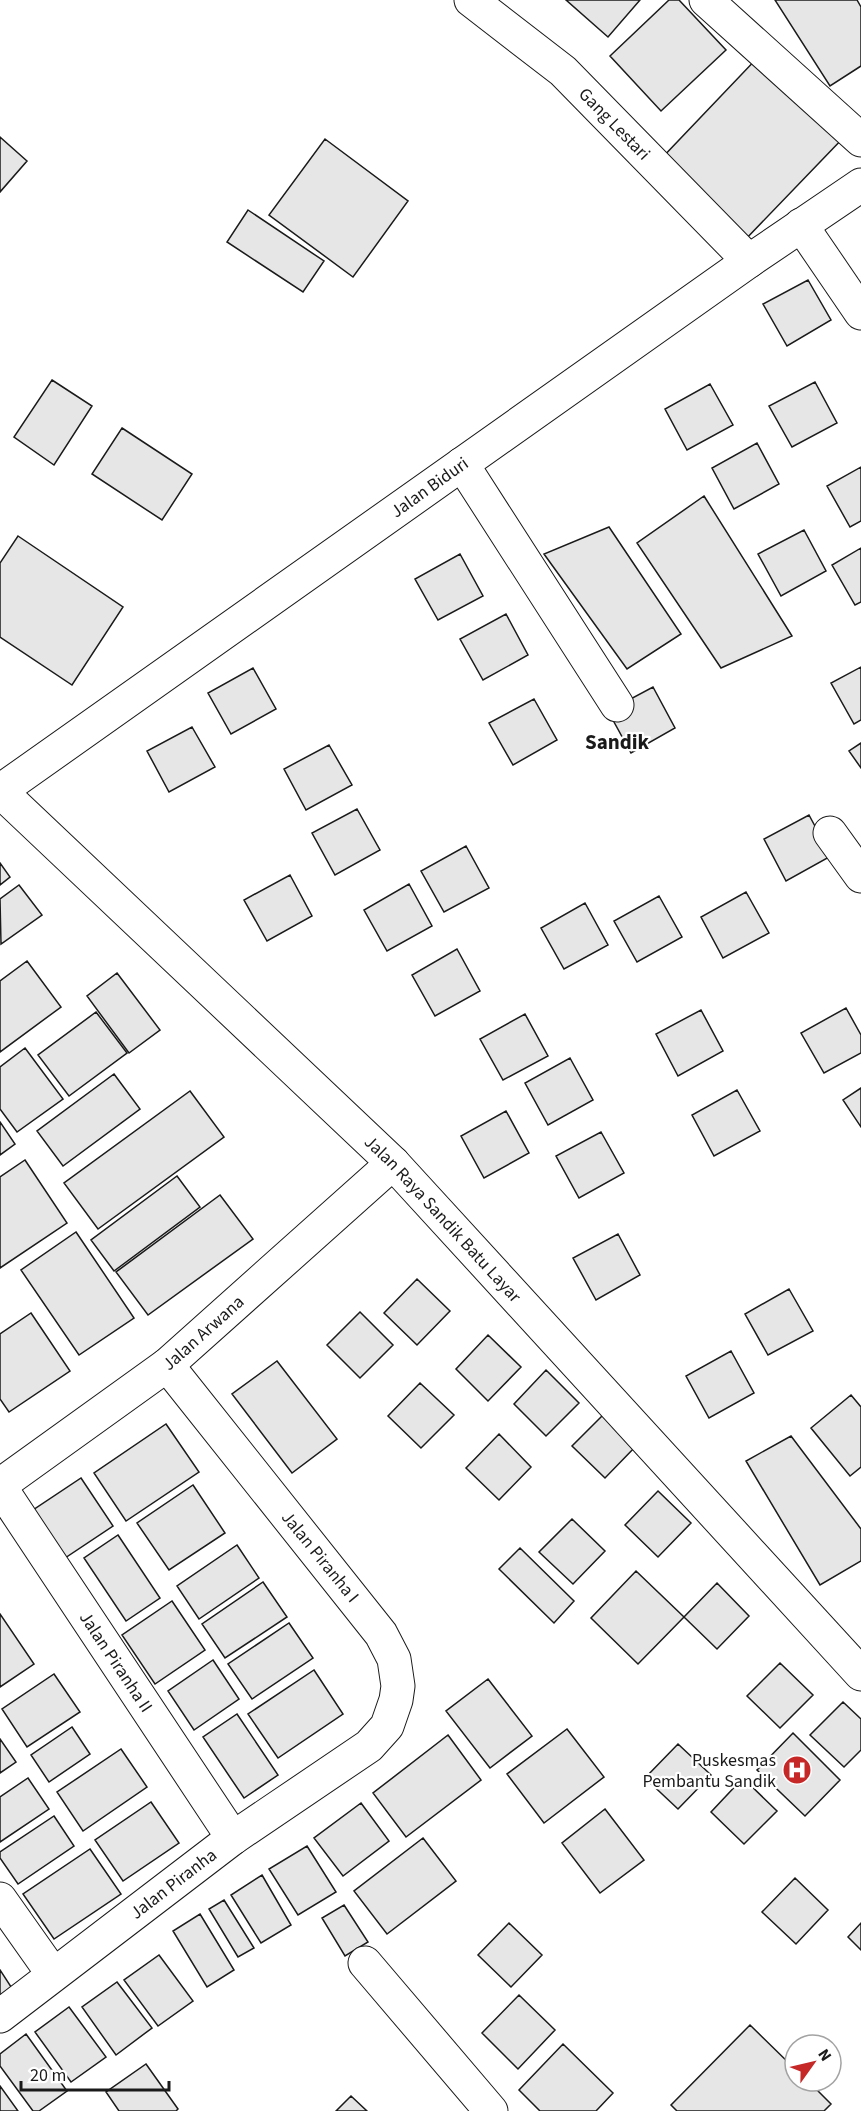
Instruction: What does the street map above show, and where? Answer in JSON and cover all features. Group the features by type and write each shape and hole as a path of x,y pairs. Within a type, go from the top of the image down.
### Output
{"street":[{"name":"Gang Lestari","path":"471,0 563,71 749,261"},
{"path":"706,0 861,140"},
{"name":"Jalan Biduri","path":"0,791 749,261 861,185"},
{"path":"801,225 861,313"},
{"path":"462,464 617,705"},
{"name":"Jalan Raya Sandik Batu Layar","path":"0,791 393,1163 861,1674"},
{"path":"830,833 861,876"},
{"name":"Jalan Arwana","path":"0,1486 167,1365 393,1163"},
{"name":"Jalan Piranha I","path":"167,1365 381,1634 394,1659 398,1686 396,1700 387,1725 369,1746 351,1758"},
{"name":"Jalan Piranha II","path":"0,1486 233,1838"},
{"name":"Jalan Piranha","path":"0,2016 233,1838 351,1758"},
{"path":"0,1899 53,1974"},
{"path":"365,1963 491,2111"}],"building":[{"path":"566,0 640,0 608,37"},
{"path":"669,0 679,0 726,50 661,111 610,56"},
{"path":"775,0 857,0 861,7 861,66 830,86"},
{"path":"761,54 845,136 743,242 659,161"},
{"path":"0,137 27,161 0,192"},
{"path":"325,139 408,201 353,277 269,215"},
{"path":"248,210 324,261 303,292 227,242"},
{"path":"808,280 831,320 787,346 763,304"},
{"path":"52,380 92,406 54,465 14,437"},
{"path":"815,382 837,423 792,447 769,406"},
{"path":"710,384 733,425 687,450 665,409"},
{"path":"122,428 192,474 162,520 92,474"},
{"path":"757,443 779,484 734,509 712,468"},
{"path":"861,467 861,521 850,527 827,486"},
{"path":"704,496 792,636 721,668 637,543"},
{"path":"609,527 681,634 627,669 544,554"},
{"path":"804,530 826,571 781,596 758,554"},
{"path":"18,536 123,607 72,685 0,637 0,563"},
{"path":"861,548 861,602 855,605 832,565"},
{"path":"460,554 483,596 438,620 415,579"},
{"path":"506,614 528,655 483,680 460,639"},
{"path":"861,667 861,720 854,724 831,683"},
{"path":"253,668 276,709 231,734 208,693"},
{"path":"653,687 675,728 631,753 608,711"},
{"path":"534,699 557,740 513,765 489,723"},
{"path":"192,727 215,767 169,792 147,751"},
{"path":"861,743 861,768 849,751"},
{"path":"329,745 352,785 306,810 284,769"},
{"path":"357,809 380,850 335,875 312,833"},
{"path":"809,815 831,856 786,881 764,839"},
{"path":"466,846 489,888 444,912 421,871"},
{"path":"0,863 10,877 0,885"},
{"path":"290,875 312,916 267,941 244,900"},
{"path":"409,884 432,926 387,951 364,910"},
{"path":"19,885 42,915 1,944 0,899"},
{"path":"746,892 769,933 723,958 701,917"},
{"path":"659,896 682,937 637,962 614,921"},
{"path":"585,903 608,945 564,969 541,928"},
{"path":"457,949 480,991 435,1016 412,975"},
{"path":"27,961 61,1007 0,1052 0,981"},
{"path":"117,973 160,1030 129,1053 87,996"},
{"path":"846,1008 861,1035 861,1053 824,1073 801,1033"},
{"path":"701,1010 723,1051 678,1076 656,1034"},
{"path":"96,1012 127,1053 69,1096 38,1055"},
{"path":"525,1014 548,1056 503,1080 480,1039"},
{"path":"25,1048 63,1099 17,1132 0,1109 0,1067"},
{"path":"570,1058 593,1100 548,1125 525,1083"},
{"path":"114,1074 140,1109 63,1166 37,1131"},
{"path":"861,1088 861,1127 843,1100"},
{"path":"737,1090 760,1131 714,1156 692,1115"},
{"path":"190,1091 224,1137 98,1229 64,1183"},
{"path":"506,1111 529,1153 484,1178 461,1136"},
{"path":"0,1122 15,1144 0,1155"},
{"path":"601,1132 624,1173 579,1198 556,1156"},
{"path":"25,1160 67,1223 0,1268 0,1177"},
{"path":"177,1176 200,1207 114,1271 91,1240"},
{"path":"220,1195 253,1239 148,1315 116,1272"},
{"path":"76,1232 134,1318 79,1355 21,1270"},
{"path":"618,1234 640,1275 596,1300 573,1258"},
{"path":"417,1279 450,1311 417,1345 384,1313"},
{"path":"789,1289 813,1331 768,1355 745,1314"},
{"path":"360,1312 393,1345 360,1378 327,1345"},
{"path":"31,1313 70,1371 9,1412 0,1399 0,1334"},
{"path":"488,1335 521,1367 488,1401 456,1369"},
{"path":"731,1351 754,1393 709,1418 686,1376"},
{"path":"277,1361 337,1439 292,1473 232,1394"},
{"path":"546,1370 579,1403 546,1436 514,1404"},
{"path":"420,1383 454,1415 421,1448 388,1416"},
{"path":"851,1395 861,1407 861,1467 850,1476 811,1428"},
{"path":"605,1413 637,1445 605,1478 572,1446"},
{"path":"166,1424 199,1472 126,1521 94,1473"},
{"path":"499,1434 531,1467 499,1500 466,1468"},
{"path":"791,1436 861,1529 861,1561 820,1585 746,1461"},
{"path":"81,1478 113,1526 65,1558 33,1510"},
{"path":"193,1485 225,1533 169,1570 137,1523"},
{"path":"658,1491 691,1523 658,1557 625,1525"},
{"path":"572,1519 605,1551 573,1584 539,1552"},
{"path":"118,1535 160,1598 126,1621 84,1558"},
{"path":"237,1545 259,1578 199,1619 177,1586"},
{"path":"520,1548 574,1601 554,1623 499,1569"},
{"path":"636,1571 684,1617 638,1664 591,1618"},
{"path":"263,1582 287,1617 225,1658 202,1624"},
{"path":"717,1583 749,1616 717,1649 684,1617"},
{"path":"172,1601 205,1650 155,1684 122,1635"},
{"path":"0,1614 34,1664 0,1687"},
{"path":"289,1623 313,1658 252,1699 228,1664"},
{"path":"213,1660 239,1699 194,1730 168,1691"},
{"path":"780,1663 813,1695 780,1728 747,1696"},
{"path":"314,1670 343,1714 278,1758 248,1714"},
{"path":"54,1674 80,1712 27,1747 2,1709"},
{"path":"488,1679 532,1736 490,1768 446,1711"},
{"path":"843,1702 861,1719 861,1750 844,1767 810,1735"},
{"path":"237,1714 278,1775 244,1798 203,1737"},
{"path":"72,1727 90,1754 49,1782 31,1755"},
{"path":"567,1729 604,1777 544,1823 507,1774"},
{"path":"793,1733 840,1780 805,1816 757,1770"},
{"path":"448,1735 481,1780 406,1837 373,1793"},
{"path":"0,1739 16,1762 0,1773"},
{"path":"678,1744 711,1775 678,1809 645,1778"},
{"path":"121,1749 147,1787 83,1831 57,1792"},
{"path":"28,1778 49,1809 0,1842 0,1797"},
{"path":"743,1778 777,1811 744,1844 711,1812"},
{"path":"151,1802 179,1843 123,1881 95,1840"},
{"path":"361,1803 389,1841 343,1876 314,1838"},
{"path":"605,1809 644,1860 600,1893 562,1843"},
{"path":"54,1816 74,1846 18,1884 0,1858 0,1852"},
{"path":"423,1838 456,1881 387,1934 354,1891"},
{"path":"307,1846 336,1892 298,1915 269,1869"},
{"path":"90,1849 121,1894 54,1939 23,1894"},
{"path":"262,1875 291,1925 261,1943 231,1895"},
{"path":"795,1878 828,1910 796,1944 762,1912"},
{"path":"224,1900 254,1948 238,1957 209,1909"},
{"path":"344,1905 368,1942 345,1956 322,1918"},
{"path":"200,1914 234,1970 207,1987 173,1931"},
{"path":"509,1923 542,1955 511,1987 478,1955"},
{"path":"861,1923 861,1950 848,1937"},
{"path":"159,1955 193,2001 158,2026 124,1980"},
{"path":"0,1970 17,1996 0,2008"},
{"path":"117,1982 152,2028 116,2055 82,2007"},
{"path":"519,1995 555,2030 518,2069 482,2033"},
{"path":"69,2007 106,2057 71,2082 35,2032"},
{"path":"750,2025 783,2057 783,2093 820,2093 831,2104 824,2111 677,2111 671,2105"},
{"path":"26,2034 67,2091 39,2111 33,2111 0,2066 0,2054"},
{"path":"563,2044 613,2093 596,2111 540,2111 519,2090"},
{"path":"146,2064 178,2109 176,2111 119,2111 106,2092"},
{"path":"0,2086 18,2111 0,2111"},
{"path":"351,2096 367,2111 336,2111"}],"place":[{"name":"Puskesmas Pembantu Sandik","path":"797,1770"}],"district":[{"name":"Sandik","path":"617,742"}]}
